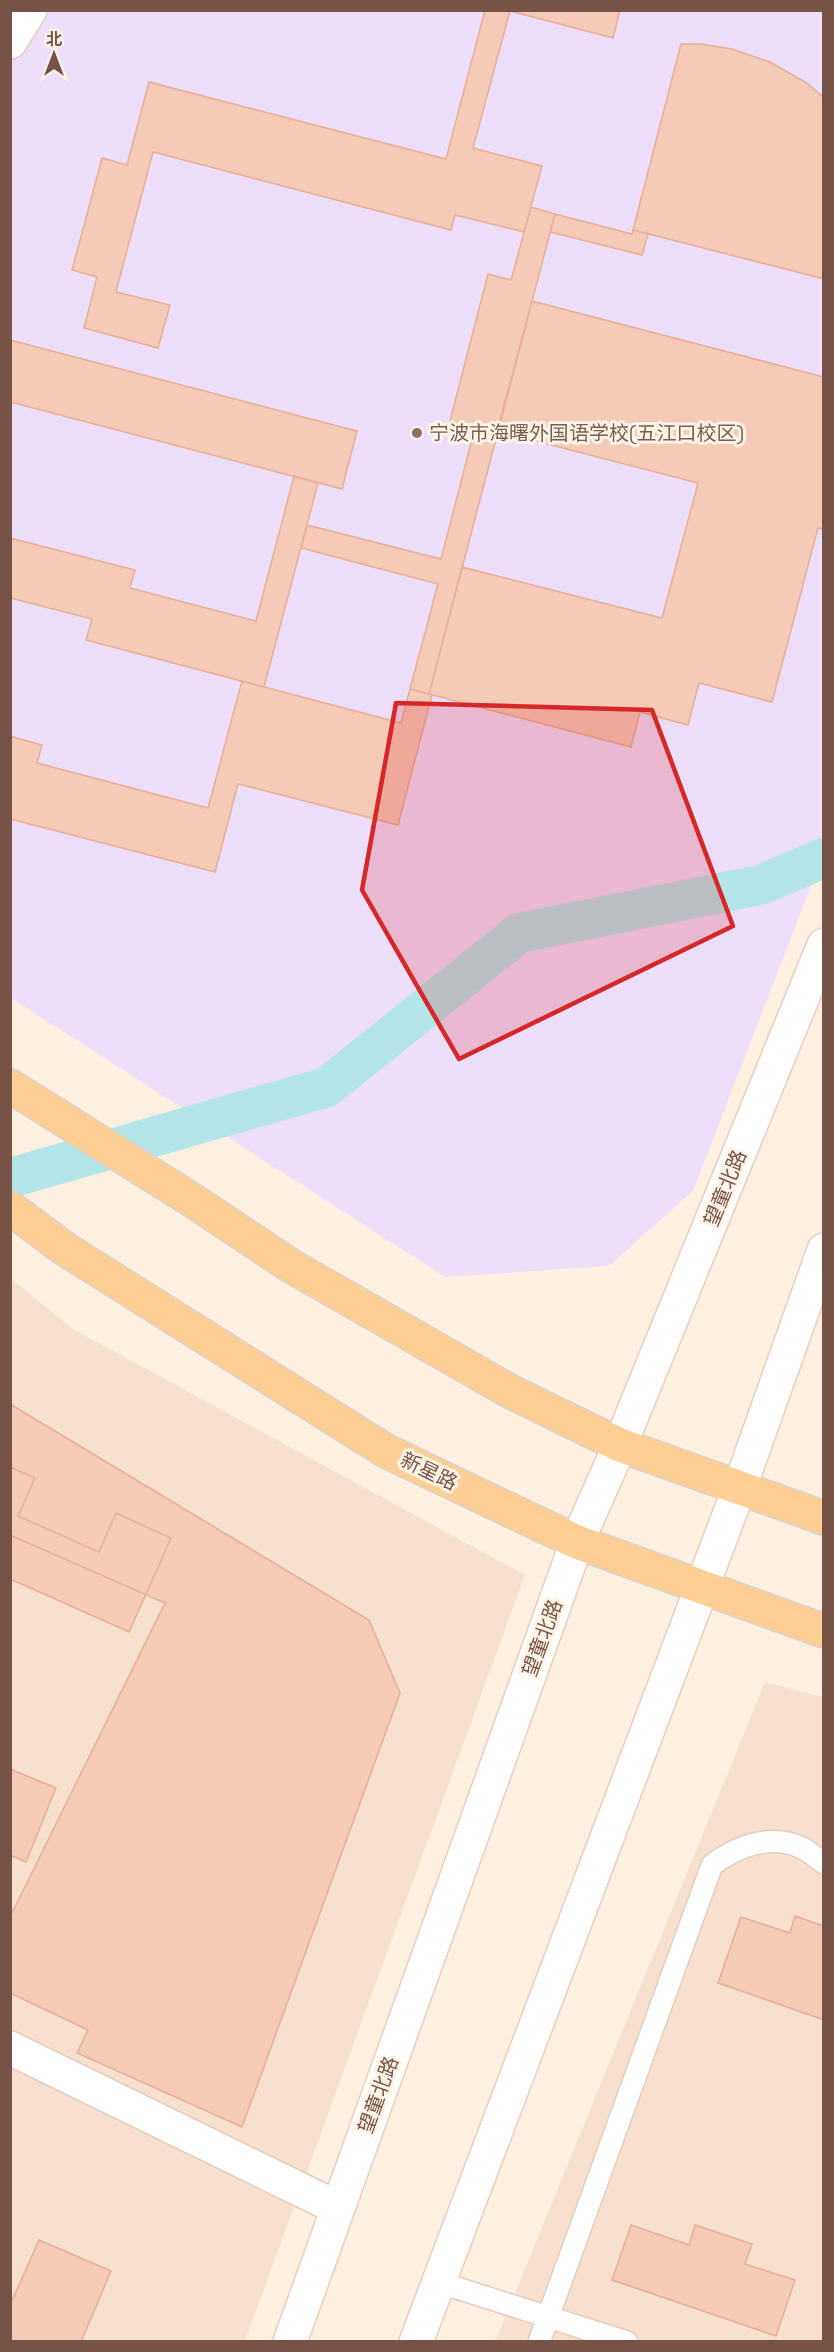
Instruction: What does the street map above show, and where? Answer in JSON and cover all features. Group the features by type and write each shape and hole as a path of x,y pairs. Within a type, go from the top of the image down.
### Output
{"main road":[{"path":"10,42 30,10"},
{"name":"望童北路","path":"290,2342 577,1542 620,1445 823,946"},
{"path":"10,1086 192,1200 291,1266 501,1387 620,1445 824,1518"},
{"name":"新星路","path":"10,1208 65,1249 386,1450 577,1542 824,1631"},
{"path":"416,2342 739,1489 824,1250"},
{"path":"10,2048 338,2208"}],"lane":[{"path":"539,2342 712,1865 729,1852 773,1840 801,1847 824,1863"},
{"path":"438,2282 627,2342"}],"highlighted area":[{"path":"396,703 652,710 733,926 459,1059 362,890"}],"shaded area":[{"name":"宁波市海曙外国语学校(五江口校区)","path":"10,11 823,11 823,855 693,1191 609,1266 445,1277 11,998"},
{"path":"10,1278 73,1329 525,1575 245,2341 11,2341"},
{"path":"765,1682 823,1697 823,2341 495,2342"}],"building":[{"path":"485,10 620,10 613,38 510,11 473,148 542,166 524,232 455,215 451,230 153,152 116,292 170,305 158,348 84,328 97,277 72,270 102,158 127,165 149,82 446,159"},
{"path":"681,44 701,44 732,49 770,62 807,83 824,98 824,279 633,230"},
{"path":"531,207 555,214 429,694 410,689 438,584 301,548 307,525 441,559 475,428 450,421 488,274 511,280"},
{"path":"555,214 632,234 633,230 648,234 642,255 550,232"},
{"path":"532,301 824,377 824,529 818,528 772,702 699,683 688,725 640,712 631,747 429,694 462,567 662,618 698,483 497,431"},
{"path":"10,340 357,431 342,489 10,402"},
{"path":"294,476 318,483 264,687 86,640 92,619 10,598 10,538 135,570 130,588 256,621"},
{"path":"242,681 401,723 410,689 432,695 398,825 238,784 215,872 10,819 10,736 42,745 37,763 208,808"},
{"path":"10,1404 369,1620 400,1693 242,2127 77,2053 88,2030 10,1993 10,1917 165,1603 10,1535"},
{"path":"10,1467 35,1478 18,1516 99,1552 116,1513 171,1538 129,1632 10,1579"},
{"path":"10,1769 56,1788 26,1862 10,1855"},
{"path":"795,1916 824,1926 824,2020 718,1983 741,1917 790,1933"},
{"path":"631,2225 689,2245 695,2225 752,2244 745,2264 795,2280 776,2336 612,2280"},
{"path":"39,2240 111,2271 81,2342 10,2342 10,2305"}],"waterway":[{"path":"10,1178 327,1087 519,933 760,885 824,858"}],"place":[{"name":"宁波市海曙外国语学校(五江口校区)","path":"417,433"}]}
